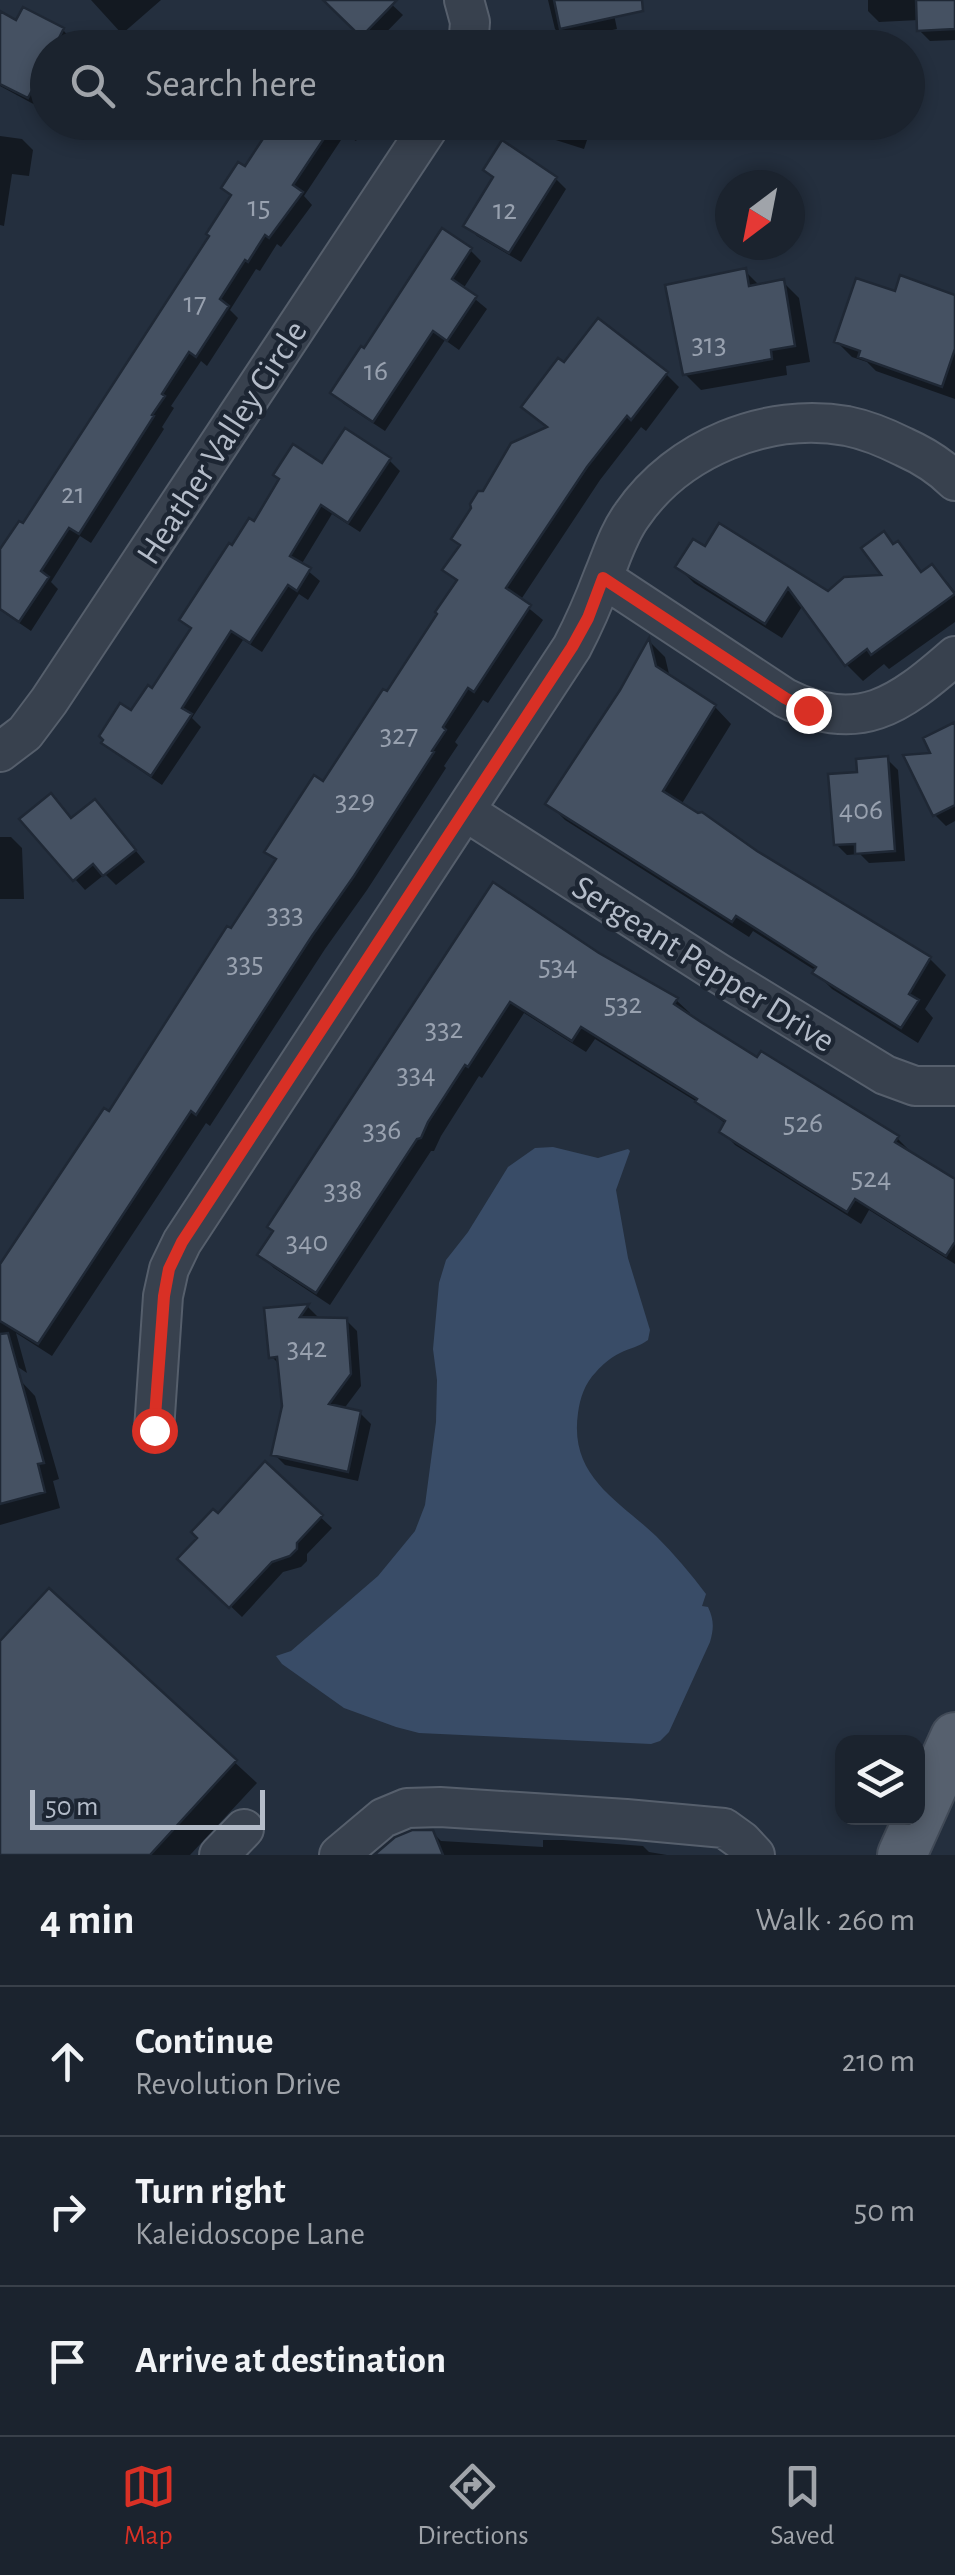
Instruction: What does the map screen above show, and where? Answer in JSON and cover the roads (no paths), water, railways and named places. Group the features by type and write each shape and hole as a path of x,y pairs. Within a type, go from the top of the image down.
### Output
{"main road":[{"path":"902,1855 955,1737"}],"street":[{"path":"464,0 469,30"},
{"name":"Heather Valley Circle","path":"0,752 25,733 49,701 420,140"},
{"path":"154,1430 164,1296 169,1269 182,1242 572,647 588,618 618,539 649,493 674,470 705,450 734,436 788,425 846,426 882,436 917,453 955,481"},
{"path":"603,578 808,710 860,714 890,705 955,656"},
{"name":"Sergeant Pepper Drive","path":"465,812 854,1058 915,1086 954,1088"},
{"path":"339,1855 383,1818 407,1808 440,1807 724,1828 755,1855"}],"water":[{"path":"553,1147 598,1158 630,1151 616,1190 628,1258 650,1330 648,1340 610,1359 589,1381 579,1407 577,1435 588,1470 688,1572 706,1594 702,1606 708,1607 712,1620 710,1642 669,1732 651,1744 419,1733 344,1708 276,1656 291,1651 378,1576 415,1531 425,1505 436,1422 433,1349 439,1283 446,1260 508,1167 535,1148"}]}
